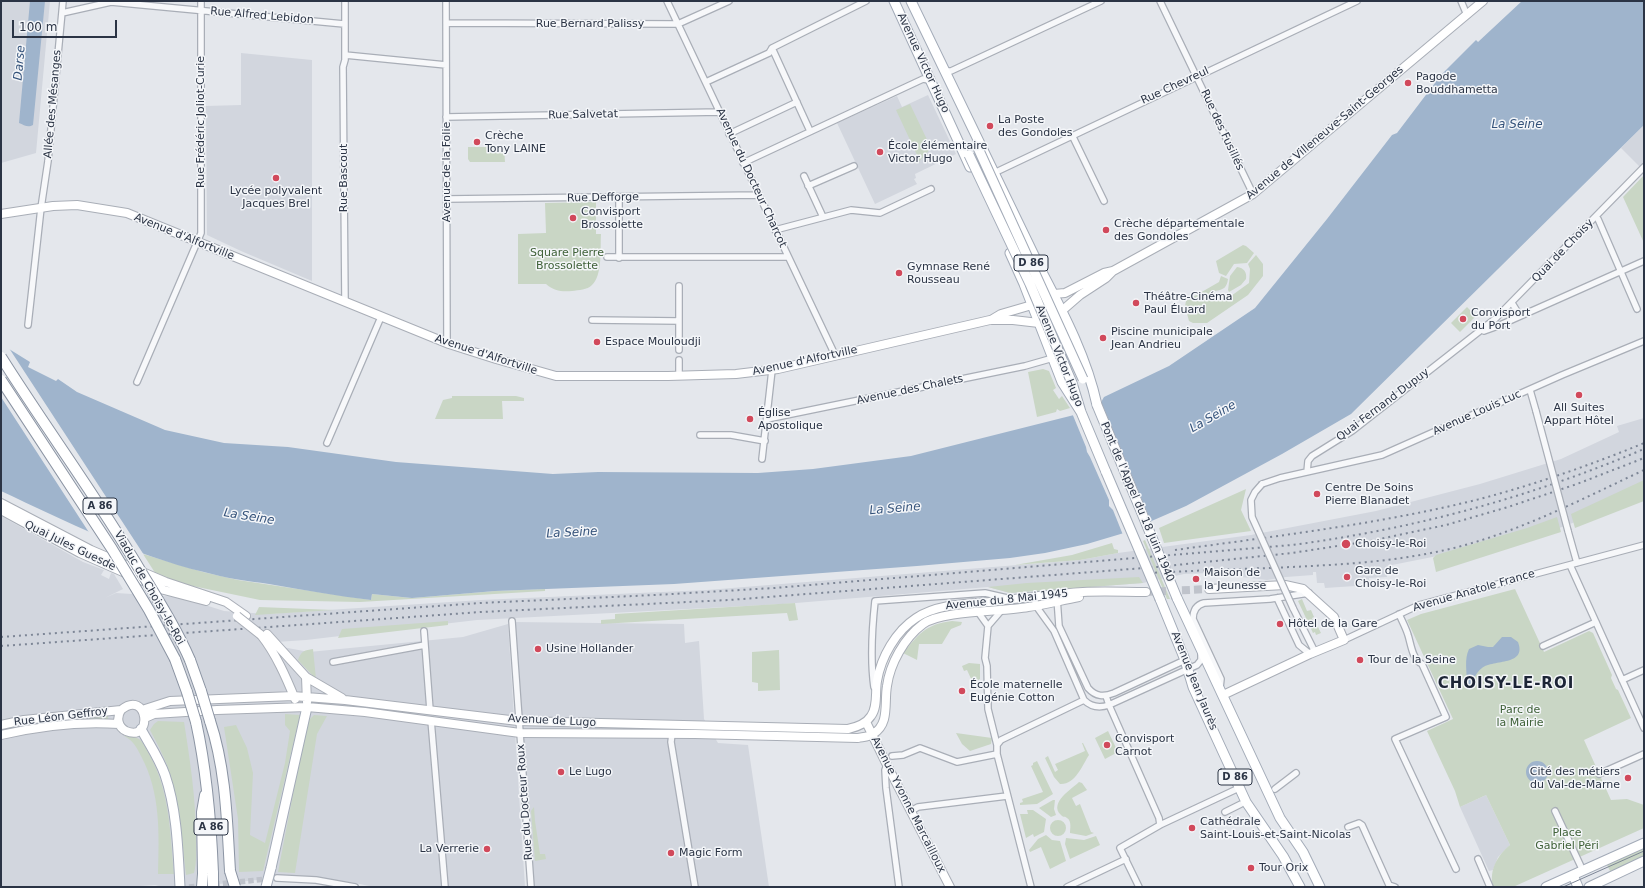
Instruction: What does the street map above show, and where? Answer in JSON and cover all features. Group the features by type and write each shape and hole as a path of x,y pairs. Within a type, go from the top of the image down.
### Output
{"highway":[{"name":"Viaduc de Choisy-le-Roi","path":"1,357 120,536 176,631 190,660 201,691 218,753 227,821 230,871"},
{"name":"Viaduc de Choisy-le-Roi","path":"1,380 112,549 149,610 174,659 187,692 196,722 207,782 202,812 208,873"},
{"name":"A 86","path":"230,871 230,887"},
{"path":"230,871 235,887"},
{"path":"202,887 208,873"},
{"path":"208,873 213,887"}],"main road":[{"name":"Avenue Victor Hugo","path":"894,1 929,80 1013,258 1064,386 1081,412"},
{"name":"Avenue Victor Hugo","path":"911,1 1063,311 1090,376 1097,405"},
{"name":"Avenue de Villeneuve-Saint-Georges","path":"1063,311 1080,295 1106,278 1113,271 1253,194 1483,1"},
{"name":"Avenue Victor Hugo","path":"971,124 978,148 1015,226 1068,347 1097,405"},
{"name":"Avenue Victor Hugo","path":"951,126 969,154 1044,317 1072,383 1081,412"},
{"name":"Avenue d'Alfortville","path":"1,214 76,205 127,213 447,343 556,376 679,376 736,374 772,370 990,320 1013,320 1039,323"},
{"name":"Avenue de Villeneuve-Saint-Georges","path":"1032,305 1054,294 1065,293 1104,273 1113,271"},
{"name":"Avenue d'Alfortville","path":"990,320 1001,314 1032,305"},
{"path":"1039,323 1063,311"},
{"name":"Pont de l'Appel du 18 Juin 1940","path":"1097,405 1177,598"},
{"name":"Pont de l'Appel du 18 Juin 1940","path":"1081,412 1160,599"},
{"name":"Quai Jules Guesde","path":"1,503 91,550 166,582 226,602 264,635 306,677 345,700"},
{"name":"Quai Jules Guesde","path":"1,510 80,553 140,580 164,590 224,606 242,616"},
{"path":"1209,589 1285,585 1303,588 1334,616 1344,640"},
{"name":"Avenue du 8 Mai 1945","path":"876,732 884,721 886,714 887,687 893,664 908,640 923,624 937,617 1036,606 1057,598 1080,592 1146,592"},
{"name":"Avenue du 8 Mai 1945","path":"876,703 877,680 882,662 899,634 916,618 940,607 1034,597 1057,598"},
{"name":"Avenue Jean Jaurès","path":"1177,598 1280,818 1303,852 1320,887"},
{"name":"Avenue Jean Jaurès","path":"1160,599 1185,660 1187,670 1239,788 1254,816 1283,856 1300,887"},
{"name":"Quai Jules Guesde","path":"264,635 289,684 293,696 302,707"},
{"name":"Avenue Anatole France","path":"1222,692 1344,640"},
{"path":"266,887 302,707 306,697 306,677"},
{"name":"Avenue de Lugo","path":"142,710 170,701 293,696 345,700 518,721 848,728 866,722"},
{"path":"866,722 872,715 876,703"},
{"path":"134,705 142,710 145,722 141,729 128,732 119,724 118,716 121,710 125,707 134,705"},
{"name":"Avenue de Lugo","path":"145,718 154,714 302,707 431,720 520,733 672,734 858,738 876,732"},
{"name":"Rue Léon Geffroy","path":"1,725 24,720 121,710"},
{"name":"Rue Léon Geffroy","path":"1,735 53,726 102,722 119,724"},
{"name":"Avenue Yvonne Marcailloux","path":"866,722 876,732 887,765 950,887"},
{"path":"141,729 157,755 170,792 180,887"},
{"path":"1546,887 1644,843"},
{"path":"1583,871 1590,887 1644,861"},
{"path":"1573,875 1578,887"}],"street":[{"name":"Allée des Mésanges","path":"28,325 41,208 48,161 63,1"},
{"name":"Rue Frédéric Joliot-Curie","path":"137,382 200,233 201,1"},
{"name":"Rue Bascout","path":"344,1 345,55 343,67 345,302"},
{"name":"Avenue de la Folie","path":"446,1 447,343"},
{"name":"Avenue du Docteur Charcot","path":"667,1 835,355"},
{"name":"Rue Bernard Palissy","path":"446,23 678,24 729,1"},
{"path":"706,82 769,53 772,48 866,1"},
{"path":"946,70 951,71 1101,1"},
{"name":"Rue des Fusillés","path":"1160,1 1253,194"},
{"name":"Rue Chevreul","path":"994,173 1357,1"},
{"path":"1461,1 1467,15"},
{"name":"Rue Alfred Lebidon","path":"62,12 111,2 344,24"},
{"path":"772,48 810,131"},
{"path":"345,55 446,65"},
{"path":"743,163 923,79 929,80"},
{"path":"729,134 797,102"},
{"name":"Rue Salvetat","path":"446,117 720,112"},
{"path":"1072,136 1104,201"},
{"path":"808,186 854,166"},
{"name":"Quai de Choisy","path":"1480,332 1512,303 1644,167"},
{"path":"804,176 824,217"},
{"path":"775,230 851,210 880,214 931,189"},
{"name":"Rue Defforge","path":"447,198 618,198 759,195"},
{"path":"618,198 619,258"},
{"path":"1598,219 1637,309"},
{"path":"607,257 788,257"},
{"path":"1480,332 1498,326 1644,261"},
{"path":"679,286 679,350"},
{"path":"1512,303 1520,316"},
{"path":"328,443 381,317"},
{"path":"592,320 679,321"},
{"name":"Quai Fernand Dupuy","path":"1307,472 1308,461 1312,456 1352,431 1480,332"},
{"name":"Avenue Louis Luc","path":"1307,472 1382,455 1644,341"},
{"name":"Avenue des Chalets","path":"768,419 1026,366 1053,358"},
{"path":"679,360 679,376"},
{"path":"762,459 768,419 772,370"},
{"path":"1530,390 1577,563"},
{"path":"700,435 731,435 765,441"},
{"path":"1307,472 1262,484 1255,492 1251,500 1252,517 1307,638 1312,653"},
{"name":"Avenue Anatole France","path":"1344,640 1419,605 1644,545"},
{"path":"1570,565 1644,728"},
{"path":"876,703 872,671 875,601 985,593 1011,599"},
{"path":"1310,593 1278,598 1299,645 1312,653"},
{"path":"1034,597 1036,606 1054,631 1084,700 1097,707 1108,705 1197,665 1201,660 1200,647"},
{"path":"1057,598 1059,626 1088,688 1096,694 1106,696 1185,660"},
{"name":"Avenue Jean Jaurès","path":"1222,692 1222,679 1194,621 1194,611 1197,606 1203,603 1278,598"},
{"path":"1001,611 988,626 985,658 988,666 988,709 1007,796 1031,887"},
{"path":"978,612 988,626"},
{"path":"1399,614 1409,636 1409,643 1418,662 1422,664 1446,717 1395,739 1456,869"},
{"name":"Rue du Docteur Roux","path":"512,621 530,887"},
{"path":"1543,646 1596,622"},
{"path":"424,631 430,710"},
{"path":"333,662 425,645"},
{"path":"1622,680 1644,670"},
{"path":"1106,696 1108,705 1159,818 1160,825"},
{"path":"997,745 1001,740 1084,700"},
{"path":"431,720 445,887"},
{"path":"672,734 671,742 695,887"},
{"path":"892,756 903,755 920,748 957,762 997,754"},
{"path":"1599,774 1644,754"},
{"path":"887,765 885,770 886,788 899,887"},
{"path":"1275,789 1296,773"},
{"path":"1139,887 1120,848 1160,825 1239,788"},
{"path":"911,811 918,807 1007,796"},
{"path":"1225,812 1240,804"},
{"path":"1555,811 1583,871"},
{"path":"1348,828 1359,822 1362,825 1389,885 1395,887"},
{"path":"1067,887 1126,859"},
{"path":"1478,859 1490,887"},
{"path":"277,878 316,880 355,887"}],"shaded area":[{"path":"1,1 50,1 36,153 1,163"},
{"name":"Lycée polyvalent Jacques Brel","path":"241,53 312,60 312,281 207,235 206,106 241,105"},
{"name":"École élémentaire Victor Hugo","path":"928,95 956,154 915,174 916,178 914,179 917,184 875,204 837,123 897,96 902,107"},
{"path":"1644,125 1644,163 1640,167 1621,148"},
{"path":"1644,418 1644,496 1538,536 1387,566 1387,577 1369,578 1369,581 1356,582 1355,586 1325,588 1324,583 1317,583 1316,572 1313,572 1313,575 1267,580 1208,573 1184,574 1143,583 1010,593 988,587 784,604 477,620 306,640 261,643 309,652 463,637 508,624 525,887 374,887 350,882 277,878 189,887 163,887 155,885 126,887 1,887 1,516 83,562 104,570 101,575 109,579 111,573 114,574 123,589 105,598 116,593 180,597 224,611 267,614 481,600 707,590 1080,560 1118,553 1251,535 1376,511 1480,484 1561,459 1619,432 1617,426"},
{"path":"515,622 684,624 685,643 699,641 704,719 718,743 748,745 769,887 534,887"},
{"path":"1486,795 1510,845 1498,857 1493,870 1489,871 1460,807"}],"green space":[{"path":"910,104 931,148 917,164 914,162 918,157 896,110"},
{"path":"468,147 504,147 505,162 470,162 468,159"},
{"path":"1644,175 1644,243 1623,197"},
{"name":"Square Pierre Brossolette","path":"596,202 596,234 601,234 601,253 598,275 592,285 583,290 565,291 555,290 546,284 518,284 518,234 546,233 545,203"},
{"path":"1243,245 1254,253 1247,263 1234,264 1226,276 1219,273 1216,261"},
{"path":"1256,255 1263,264 1263,276 1248,295 1207,323 1193,323 1189,321 1185,306 1186,301 1219,282 1221,276 1228,279 1227,284 1223,289 1215,291 1214,297 1224,298 1231,296 1249,283 1250,269 1248,264"},
{"path":"1237,267 1242,268 1246,274 1246,279 1241,285 1229,292 1230,276"},
{"name":"Convisport du Port","path":"1467,307 1476,316 1460,332 1451,323"},
{"path":"1043,369 1049,371 1056,388 1053,390 1059,399 1062,396 1070,408 1060,411 1057,409 1056,412 1037,417 1028,372"},
{"path":"452,396 516,396 524,398 524,401 502,401 503,419 435,419 443,400 452,398"},
{"path":"1644,480 1644,501 1575,528 1571,514"},
{"path":"1246,489 1241,510 1251,531 1164,543 1159,528"},
{"path":"1557,517 1561,532 1436,572 1433,558 1436,555 1527,528"},
{"path":"1145,540 1170,599 1167,599 1143,541"},
{"path":"1112,543 1114,549 1118,550 1118,553 1080,560 1015,565 1072,555"},
{"path":"143,554 203,572 238,580 371,600 372,594 412,598 495,591 545,589 545,591 360,602 260,600 159,579"},
{"path":"1139,577 1143,583 1010,593 988,587 1027,583"},
{"name":"Parc de la Mairie","path":"1515,589 1544,652 1589,631 1593,633 1612,675 1611,678 1631,718 1584,740 1611,800 1627,799 1644,805 1644,828 1513,887 1493,887 1492,875 1495,864 1501,854 1510,845 1486,795 1460,807 1455,791 1427,731 1453,719 1407,620 1421,614"},
{"path":"1302,599 1307,611 1311,610 1314,617 1312,618 1316,627 1318,627 1321,633 1316,635 1315,632 1313,633 1298,601"},
{"path":"795,603 798,620 789,621 787,613 601,624 601,620 615,619 615,614"},
{"path":"259,607 334,610 255,615"},
{"path":"448,621 448,625 338,638 342,629"},
{"path":"943,622 962,622 961,625 951,629 942,644 919,644 917,660 903,653 919,635 929,627"},
{"path":"313,649 316,679 298,660 300,655 304,652"},
{"path":"779,650 780,690 758,691 758,683 752,682 752,652"},
{"path":"969,663 980,664 980,679 973,683 967,670 964,671 962,666"},
{"path":"108,714 108,719 47,723 1,731 1,728 32,722"},
{"path":"285,714 300,715 263,871 239,872 238,819 224,727 236,725 247,748 253,773 250,835 265,843 285,763 290,731 285,725"},
{"path":"314,715 327,716 317,734 295,873 278,872 300,758 309,720"},
{"path":"158,721 184,722 194,794 196,824 196,861 194,873 186,875 179,813 174,789 169,771 150,730"},
{"name":"Convisport Carnot","path":"1108,731 1118,752 1105,759 1095,738"},
{"path":"956,733 992,738 991,744 970,751 962,744"},
{"path":"124,736 135,737 142,742 156,768 168,812 174,874 158,874 159,844 157,814 152,784 148,770 138,750 132,742"},
{"path":"1082,743 1089,755 1074,778 1060,784 1054,777 1045,758 1048,756 1055,772 1058,770 1055,764 1085,751"},
{"path":"1037,761 1053,794 1037,804 1020,805 1020,803 1023,802 1022,799 1043,792 1031,766"},
{"path":"1079,782 1082,783 1087,790 1072,798 1076,806 1080,804 1091,832 1094,833 1086,836 1070,833 1070,821 1061,815 1057,806 1063,796"},
{"path":"1055,800 1054,809 1056,815 1051,817 1039,808"},
{"path":"534,807 540,854 545,854 546,859 535,861 531,811"},
{"path":"1027,810 1033,810 1046,819 1044,832 1034,837 1033,834 1026,838 1020,814 1028,814"},
{"path":"1058,820 1065,825 1066,828 1061,835 1058,836 1051,831 1050,828 1055,821"},
{"path":"1046,835 1052,840 1060,841 1066,861 1050,869 1041,847 1030,852 1029,850 1038,839"},
{"path":"1096,836 1100,845 1070,859 1065,844 1066,838 1084,840"},
{"path":"1644,847 1644,859 1611,873 1606,863"}],"water":[{"path":"30,1 45,1 33,125 26,126 19,123"},
{"name":"La Seine","path":"1522,1 1644,1 1644,125 1351,414 1282,454 1186,506 1124,533 1087,544 1045,553 1010,558 674,584 495,591 412,598 372,594 371,600 236,579 178,565 152,557 101,537 1,491 1,344 30,362 28,367 56,381 58,379 77,392 165,430 224,443 288,447 396,462 553,474 598,472 758,473 813,469 911,456 1074,415 1100,404 1104,397 1169,366 1255,308 1392,135 1397,133 1441,75 1476,40 1478,42"},
{"path":"1502,637 1511,637 1518,642 1520,650 1518,655 1508,661 1487,665 1482,668 1469,686 1467,684 1466,666 1467,653 1469,649 1478,645 1493,647"},
{"path":"1537,761 1545,764 1548,772 1545,780 1537,783 1529,780 1526,772 1529,764"}],"pier":[{"path":"1,342 7,345 144,555 90,534 1,397"},
{"path":"1101,398 1102,404 1152,524 1123,535 1113,510 1109,506 1109,500 1087,452 1072,413 1098,402"}],"tunnel":[{"path":"1146,592 1209,589"},
{"path":"189,887 277,878"}],"tram line":[{"path":"1563,887 1644,851"}],"railway":[{"path":"1175,550 1328,529 1442,508 1480,499 1543,480 1604,459 1644,443"},
{"path":"1,637 480,603 774,588 1292,545 1383,530 1471,509 1558,482 1644,449"},
{"path":"1,646 481,612 729,600 1157,567 1292,553 1370,541 1446,525 1508,507 1577,484 1644,458"},
{"path":"1149,573 1340,564 1385,560 1431,553 1454,548 1503,533 1551,514 1644,470"}],"place":[{"name":"Pagode Bouddhametta","path":"1408,83"},
{"name":"La Poste des Gondoles","path":"990,126"},
{"name":"Crèche Tony LAINE","path":"477,142"},
{"name":"École élémentaire Victor Hugo","path":"880,152"},
{"name":"Lycée polyvalent Jacques Brel","path":"276,178"},
{"name":"Convisport Brossolette","path":"573,218"},
{"name":"Crèche départementale des Gondoles","path":"1106,230"},
{"name":"Gymnase René Rousseau","path":"899,273"},
{"name":"Théâtre-Cinéma Paul Éluard","path":"1136,303"},
{"name":"Convisport du Port","path":"1463,319"},
{"name":"Piscine municipale Jean Andrieu","path":"1103,338"},
{"name":"Espace Mouloudji","path":"597,342"},
{"name":"All Suites Appart Hôtel","path":"1579,395"},
{"name":"Église Apostolique","path":"750,419"},
{"name":"Centre De Soins Pierre Blanadet","path":"1317,494"},
{"name":"Choisy-le-Roi","path":"1346,544"},
{"name":"Gare de Choisy-le-Roi","path":"1347,577"},
{"name":"Maison de la Jeunesse","path":"1196,579"},
{"name":"Hôtel de la Gare","path":"1280,624"},
{"name":"Usine Hollander","path":"538,649"},
{"name":"Tour de la Seine","path":"1360,660"},
{"name":"École maternelle Eugénie Cotton","path":"962,691"},
{"name":"Convisport Carnot","path":"1107,745"},
{"name":"Le Lugo","path":"561,772"},
{"name":"Cité des métiers du Val-de-Marne","path":"1628,778"},
{"name":"Cathédrale Saint-Louis-et-Saint-Nicolas","path":"1192,828"},
{"name":"La Verrerie","path":"487,849"},
{"name":"Magic Form","path":"671,853"},
{"name":"Tour Orix","path":"1251,868"}],"district":[{"name":"CHOISY-LE-ROI","path":"1506,684"}],"water label":[{"name":"Darse","path":"20,63"}],"park label":[{"name":"Place Gabriel Péri","path":"1567,839"}]}
